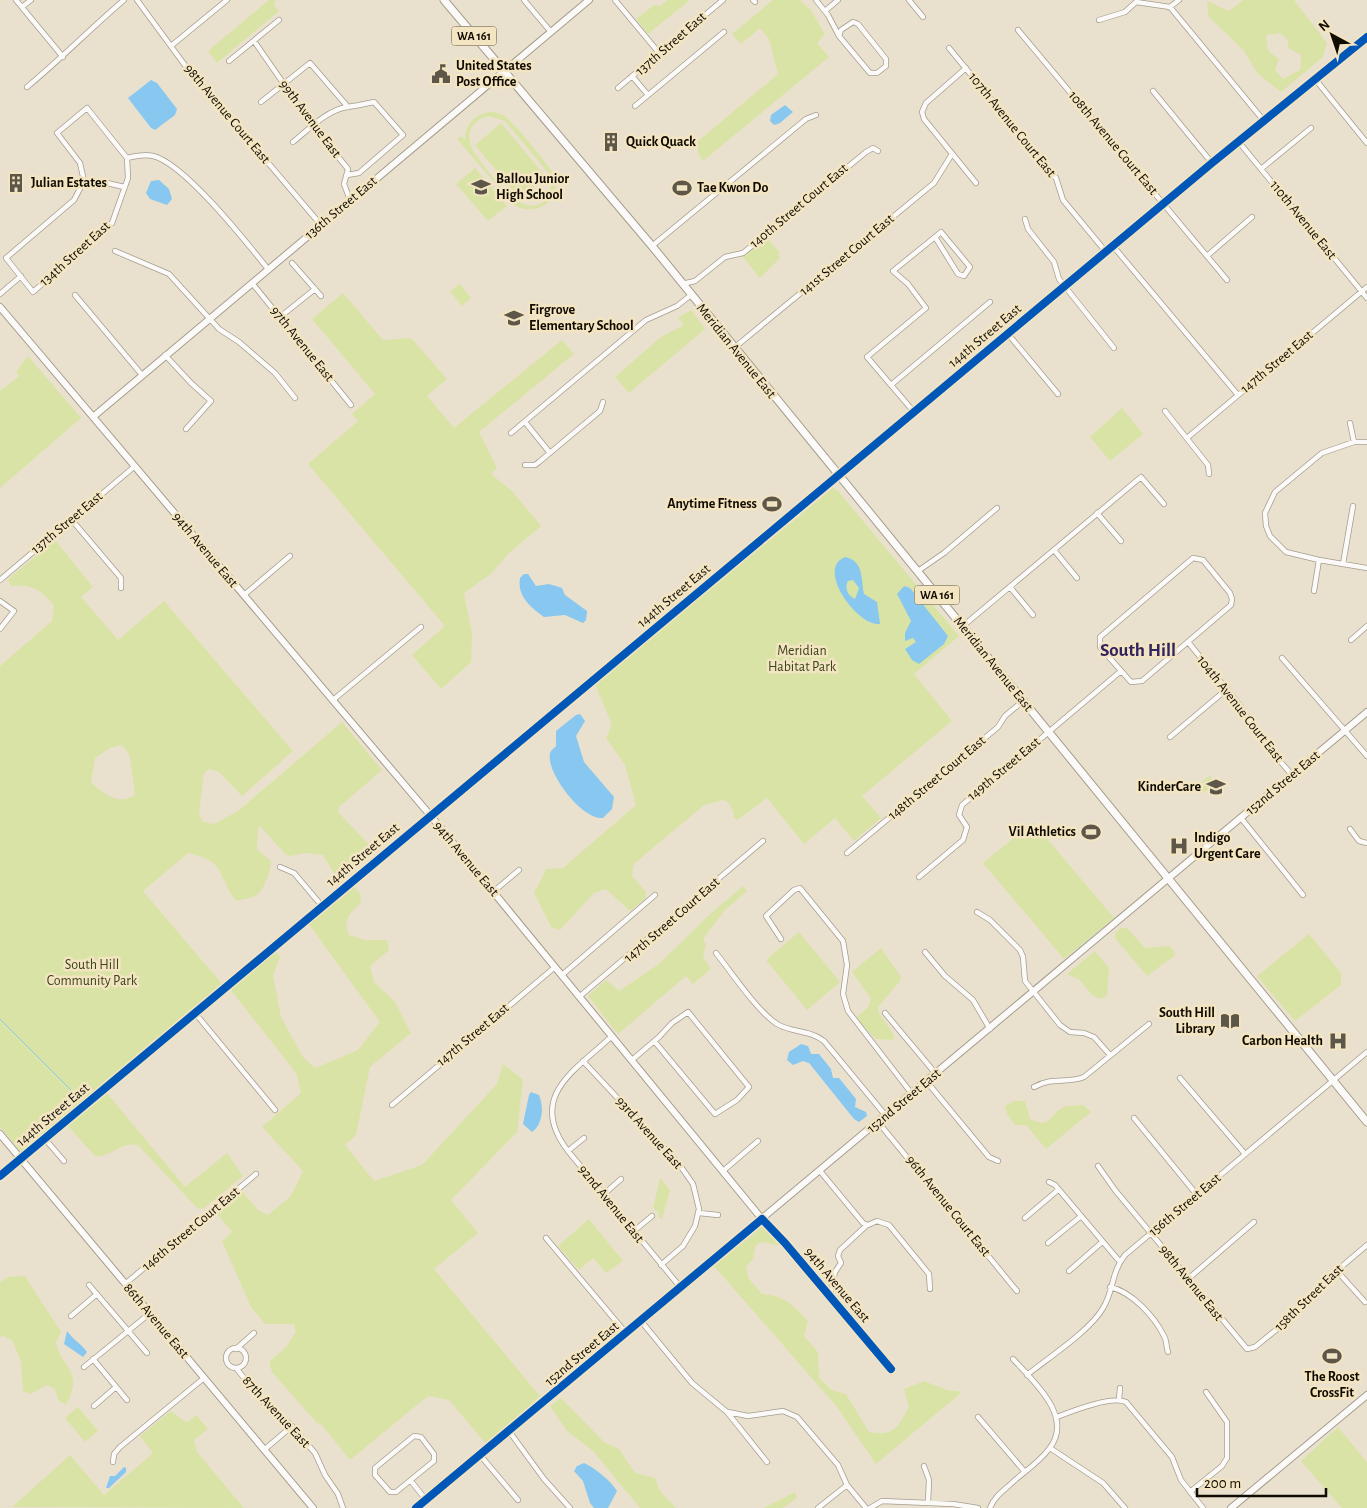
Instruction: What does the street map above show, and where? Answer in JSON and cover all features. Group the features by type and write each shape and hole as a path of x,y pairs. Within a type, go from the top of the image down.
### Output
{"main road":[{"name":"Meridian Avenue East","path":"444,0 652,246 1367,1122"}],"street":[{"path":"16,0 63,57"},
{"path":"22,7 31,0"},
{"path":"27,87 63,57 86,33 124,0"},
{"name":"98th Avenue Court East","path":"137,0 156,23 171,46 321,225"},
{"path":"171,46 227,0"},
{"path":"524,0 551,32"},
{"name":"136th Street East","path":"93,416 590,0"},
{"path":"615,0 660,54"},
{"name":"137th Street East","path":"618,88 723,0"},
{"path":"816,0 825,11 839,36 870,73 877,73 886,66 886,59 858,24 853,22 848,25 839,36"},
{"path":"825,11 838,0"},
{"path":"909,0 923,17"},
{"path":"1170,7 1179,0"},
{"path":"1099,20 1125,12 1135,1 1170,7 1264,121"},
{"path":"228,61 279,20"},
{"name":"108th Avenue Court East","path":"1018,30 1227,280"},
{"path":"635,106 724,32"},
{"name":"144th Street East","path":"0,1176 838,474 1238,141 1367,37"},
{"name":"99th Avenue East","path":"254,41 313,126 348,169 344,188 350,200"},
{"name":"107th Avenue Court East","path":"949,48 1056,178 1063,200 1106,252"},
{"path":"261,102 310,62 348,107"},
{"path":"966,68 926,103 922,111 924,119 976,183"},
{"path":"632,76 648,95"},
{"path":"1315,79 1367,143"},
{"path":"1153,91 1212,163"},
{"path":"293,142 327,116 348,107 374,102 403,135 359,174 347,175"},
{"path":"0,294 21,276 6,258 74,200 84,181 80,163 57,133 87,108 127,158 154,156 169,164 212,203 268,269"},
{"path":"652,246 806,119 816,115"},
{"path":"1261,169 1311,128"},
{"name":"110th Avenue East","path":"1238,141 1367,298"},
{"name":"140th Street Court East","path":"682,284 695,281 722,259 743,253 866,152 873,148 878,151"},
{"name":"141st Street Court East","path":"734,348 934,183 952,154"},
{"name":"134th Street East","path":"21,276 33,292 109,227 114,219 128,174 127,158"},
{"path":"84,181 104,182 124,187"},
{"path":"1207,256 1252,217"},
{"path":"1025,219 1028,229 1052,259 1059,279 1114,348"},
{"path":"914,412 867,357 926,308 908,284 893,271 941,232 970,267 967,274 958,274 935,237"},
{"path":"1113,246 1238,395"},
{"path":"116,251 169,274 219,329 239,342 275,373 295,398"},
{"path":"292,263 321,296"},
{"name":"140th Street Court East","path":"511,433 646,320 677,306 690,294 695,281"},
{"name":"97th Avenue East","path":"252,283 352,405"},
{"name":"147th Street East","path":"1187,438 1367,287"},
{"path":"280,318 314,289"},
{"path":"74,295 142,375"},
{"path":"891,385 990,302"},
{"name":"94th Avenue East","path":"0,307 430,815 762,1219 770,1226 891,1369"},
{"path":"1008,334 1058,394"},
{"path":"165,355 211,401 186,429"},
{"path":"525,466 534,465 600,411 603,402"},
{"path":"1165,411 1208,465 1209,474"},
{"path":"525,422 550,452"},
{"path":"1350,423 1354,442"},
{"path":"1367,442 1354,442 1322,453 1275,492 1265,513 1268,531 1277,546 1295,556 1367,568"},
{"name":"137th Street East","path":"0,580 135,466"},
{"path":"963,626 1141,477 1164,504"},
{"path":"1343,564 1353,506"},
{"path":"918,571 944,553 997,508"},
{"path":"1097,513 1121,541"},
{"path":"71,519 121,578 121,588"},
{"path":"1054,550 1077,578"},
{"path":"244,595 290,556"},
{"path":"1197,557 1203,560 1230,593 1232,600 1229,607 1188,642 1142,681 1136,683 1129,681 1100,647 1099,640 1101,635 1191,559 1197,557"},
{"path":"1314,591 1319,560"},
{"path":"1010,587 1033,615"},
{"path":"0,601 14,610 0,630"},
{"path":"1351,640 1367,626"},
{"path":"333,700 421,627"},
{"name":"104th Avenue Court East","path":"1188,642 1246,714 1255,732 1292,775"},
{"path":"1282,658 1367,756"},
{"name":"149th Street East","path":"920,876 965,838 967,827 959,815 962,805 1121,671"},
{"path":"1170,737 1227,689"},
{"name":"148th Street Court East","path":"847,853 998,727 1005,716 1024,701"},
{"name":"152nd Street East","path":"416,1508 1367,712"},
{"path":"1241,818 1303,895"},
{"path":"1350,828 1359,841 1366,843"},
{"name":"147th Street Court East","path":"579,997 763,842"},
{"path":"280,867 294,873 322,906"},
{"path":"493,892 519,870"},
{"path":"781,939 766,916 794,890 800,888 843,942 847,965 843,994 848,1011 912,1094"},
{"path":"562,975 655,895"},
{"path":"977,912 990,920 1020,950 1023,957 1025,981 1063,1028 1070,1032 1084,1033 1094,1037 1110,1055"},
{"path":"925,952 948,979 973,1000 990,1029"},
{"path":"716,953 769,1018 787,1028 811,1033 824,1041 886,1116"},
{"name":"147th Street East","path":"392,1105 555,967"},
{"path":"632,1060 655,1042 672,1023 688,1012 749,1087 737,1100 715,1114 655,1042"},
{"path":"194,1013 275,1110"},
{"path":"885,1013 936,1074"},
{"path":"1034,1087 1052,1080 1081,1078 1148,1024"},
{"path":"583,1061 612,1036"},
{"name":"156th Street East","path":"1027,1375 1093,1322 1106,1303 1120,1262 1367,1052"},
{"name":"92nd Avenue East","path":"583,1061 567,1075 557,1089 552,1115 559,1139 681,1288"},
{"name":"93rd Avenue East","path":"583,1061 679,1164 693,1184 698,1198 699,1214"},
{"path":"1180,1078 1245,1154"},
{"path":"927,1082 989,1157 998,1161"},
{"path":"1134,1118 1197,1195"},
{"name":"96th Avenue Court East","path":"878,1122 1016,1290"},
{"name":"86th Avenue East","path":"0,1134 313,1508"},
{"path":"568,1152 584,1138"},
{"path":"45,1139 64,1161"},
{"path":"723,1171 758,1141"},
{"name":"98th Avenue East","path":"1098,1166 1244,1347 1250,1350"},
{"path":"820,1171 867,1225"},
{"name":"146th Street Court East","path":"125,1284 256,1174"},
{"path":"603,1195 622,1179"},
{"path":"1049,1182 1058,1190 1101,1243 1120,1262"},
{"path":"1026,1218 1058,1190"},
{"path":"661,1265 686,1242 696,1226 699,1214 718,1215"},
{"path":"634,1232 652,1216"},
{"path":"1048,1243 1080,1217"},
{"path":"830,1296 835,1272 841,1263 838,1256 840,1250 867,1225 877,1221 889,1225 930,1274 930,1288"},
{"path":"1188,1279 1254,1222"},
{"path":"546,1238 626,1334"},
{"path":"1069,1271 1101,1243"},
{"name":"158th Street East","path":"1250,1350 1298,1312 1337,1271 1367,1245"},
{"path":"1337,1271 1365,1302"},
{"path":"89,1285 147,1354"},
{"path":"1110,1287 1124,1291 1137,1300 1164,1336 1168,1352"},
{"path":"71,1316 97,1294"},
{"path":"84,1367 149,1314"},
{"path":"641,1321 692,1383 727,1412 767,1462"},
{"path":"236,1348 254,1333"},
{"name":"87th Avenue East","path":"236,1368 243,1365 246,1360 244,1353 236,1348 228,1353 226,1359 228,1365 236,1368 268,1408 292,1426 318,1457 344,1508"},
{"path":"93,1359 127,1400"},
{"path":"990,1508 999,1494 1050,1448 1056,1435 1057,1416 1046,1398 1013,1359"},
{"path":"113,1462 114,1454 120,1447 204,1378"},
{"path":"94,1406 116,1387"},
{"path":"1119,1400 1120,1388"},
{"path":"1190,1492 1222,1466 1227,1458 1227,1422 1206,1392"},
{"path":"1231,1508 1367,1395"},
{"path":"1057,1416 1119,1400 1130,1406 1170,1453 1181,1480 1203,1508"},
{"path":"727,1412 748,1416 783,1411 797,1417 838,1465 847,1485 866,1508"},
{"path":"978,1417 1025,1472"},
{"path":"264,1450 292,1426"},
{"path":"509,1431 544,1479 570,1508"},
{"path":"418,1436 434,1454 435,1459 411,1481 395,1493 390,1492 375,1475 374,1470 413,1437 418,1436"},
{"path":"1050,1448 1107,1486 1125,1508"},
{"path":"480,1455 518,1500"},
{"path":"924,1466 928,1474 928,1502"},
{"path":"411,1481 426,1500"},
{"path":"818,1508 847,1485"},
{"path":"870,1508 882,1501 928,1502 978,1508"}],"green space":[{"path":"269,0 275,0 274,5 279,11 217,63 208,51"},
{"path":"667,0 690,0 648,34 636,19 654,5 660,6"},
{"path":"773,0 800,0 810,9 825,34 817,43 829,57 703,161 698,152 698,141 778,74 769,39 760,28 741,44 732,34"},
{"path":"1243,0 1294,0 1327,43 1323,57 1281,92 1258,74 1244,51 1208,16 1207,1 1229,11","holes":["1280,33 1288,40 1288,48 1301,55 1300,70 1283,79 1275,70 1279,59 1268,51 1266,35"]},
{"path":"499,113 507,118 548,165 555,178 556,187 554,195 543,206 536,209 528,209 513,204 457,139 461,136 465,140 469,124 481,114","holes":["489,116 505,121 549,174 551,184 549,193 546,199 536,205 526,205 504,190 472,149 469,138 470,133 478,120"]},
{"path":"501,123 546,177 520,199 475,145"},
{"path":"475,168 507,206 488,221 456,184"},
{"path":"763,239 768,239 780,253 777,255 780,258 760,278 742,256"},
{"path":"460,284 471,298 462,306 450,291"},
{"path":"343,293 383,340 411,338 447,379 427,396 454,428 562,340 574,354 479,432 497,468 491,474 512,491 541,526 508,554 492,573 464,593 472,634 471,662 441,689 412,655 445,626 308,464 358,421 352,414 375,394 312,319"},
{"path":"691,310 705,329 629,393 615,377 661,337 684,325 678,318"},
{"path":"28,356 81,418 0,488 0,391 19,376 16,372"},
{"path":"1122,408 1143,434 1110,461 1090,437"},
{"name":"Meridian Habitat Park","path":"833,488 838,491 959,636 914,674 952,721 862,796 881,818 854,841 835,818 804,844 767,798 737,820 733,817 734,813 728,802 723,800 704,805 634,864 632,876 646,892 645,899 630,911 606,889 594,893 560,930 551,927 534,893 546,869 563,868 636,805 625,765 606,738 612,725 595,684"},
{"name":"South Hill Community Park","path":"55,540 93,587 81,597 118,640 164,601 293,751 242,796 219,772 209,769 204,773 199,814 203,822 214,824 238,811 342,722 382,770 339,807 338,812 375,851 345,877 334,873 323,855 305,853 290,856 285,854 260,826 258,828 257,849 271,861 271,865 265,884 257,895 236,901 215,865 200,856 188,853 143,891 222,984 21,1152 0,1127 0,666 52,621 54,606 46,596 36,589 18,585 11,586 8,579","holes":["122,745 130,756 135,795 129,798 117,799 101,791 91,782 95,758 110,748"]},
{"path":"1210,775 1215,784 1204,792 1199,788 1199,784"},
{"path":"1033,822 1114,918 1064,959 983,863"},
{"path":"354,886 360,894 361,903 348,917 346,925 349,935 365,940 387,940 389,950 370,966 374,982 395,1002 411,1033 370,1067 356,1135 345,1145 374,1181 422,1165 497,1084 503,1064 523,1080 517,1132 451,1200 478,1233 434,1269 540,1396 487,1445 449,1400 428,1396 350,1460 321,1424 317,1423 272,1372 269,1362 286,1347 296,1332 294,1324 265,1324 251,1307 222,1241 232,1232 216,1213 242,1191 258,1210 268,1215 290,1197 303,1171 262,1127 301,1093 297,1074 229,988 275,950 280,957 273,976 281,1017 303,1057 315,1068 358,1050 380,1022 308,923"},
{"path":"743,886 747,891 725,910 703,939 706,944 703,957 711,969 693,984 686,976 618,1034 588,996 606,980 619,991 659,964 709,915"},
{"path":"1121,928 1127,928 1145,948 1170,946 1175,953 1174,956 1147,976 1115,938 1116,932"},
{"path":"799,932 840,982 807,1010 766,960"},
{"path":"1309,934 1341,973 1341,985 1295,1021 1257,976"},
{"path":"881,948 901,977 900,981 878,1007 879,1013 894,1035 894,1040 876,1039 858,1021 857,1017 868,1007 871,999 852,972"},
{"path":"1095,951 1109,968 1107,996 1099,999 1092,995 1080,980 1067,974"},
{"path":"106,1092 185,1187 227,1153 243,1176 203,1209 197,1208 139,1146 127,1145 107,1154 95,1156 67,1125"},
{"path":"1014,1101 1025,1101 1030,1119 1042,1123 1067,1106 1083,1105 1091,1112 1046,1149 1026,1125 1015,1125 1007,1114 1005,1106"},
{"path":"660,1178 670,1190 662,1219 659,1218 658,1212 653,1208"},
{"path":"589,1219 623,1261 606,1273 593,1258 579,1270 558,1246"},
{"path":"764,1225 782,1246 762,1242 756,1245 753,1259 746,1267 749,1279 762,1294 788,1302 808,1321 804,1336 818,1352 819,1378 832,1390 846,1394 869,1432 890,1432 898,1425 909,1407 904,1389 924,1381 947,1390 962,1392 876,1464 837,1407 714,1266"},
{"path":"25,1276 61,1332 56,1343 73,1378 71,1394 66,1405 59,1401 55,1389 47,1385 30,1394 23,1391 21,1362 12,1340 3,1336 0,1337 0,1282 8,1277"},
{"path":"561,1398 604,1442 619,1449 635,1473 655,1478 660,1491 676,1508 640,1508 593,1451 567,1431 550,1406"},
{"path":"78,1407 98,1431 85,1442 65,1418"},
{"path":"171,1411 187,1423 196,1415 208,1429 194,1440 197,1452 244,1508 12,1507 70,1455 104,1495 153,1453 140,1436"},
{"path":"1338,1427 1367,1462 1367,1508 1342,1508 1301,1461"},
{"path":"795,1492 797,1498 783,1508 764,1508"}],"water":[{"path":"151,80 157,83 177,109 175,115 155,130 151,128 128,98"},
{"path":"785,105 793,112 780,123 774,125 770,121 771,115"},
{"path":"159,180 169,189 172,199 167,205 150,199 146,193 151,181"},
{"path":"845,557 856,562 862,577 864,594 877,602 880,624 871,622 861,616 843,596 837,584 835,573 837,563","holes":["853,580 859,588 855,599 847,592 846,586 848,581"]},
{"path":"524,574 528,574 536,586 549,584 562,588 565,595 587,611 586,620 583,623 565,615 544,617 529,605 523,596 520,578"},
{"path":"904,586 910,588 948,636 944,644 919,664 912,660 905,649 916,642 913,638 905,641 905,633 911,621 897,594"},
{"path":"580,714 585,721 576,736 584,762 614,797 612,809 603,818 594,817 575,803 552,769 550,759 551,751 556,746 556,731"},
{"path":"801,1044 808,1046 811,1054 819,1054 831,1069 833,1078 839,1078 856,1099 855,1107 866,1112 867,1116 859,1122 854,1119 809,1063 803,1061 793,1065 787,1060 789,1052"},
{"path":"531,1092 539,1095 542,1105 542,1115 536,1129 532,1132 523,1124"},
{"path":"67,1331 87,1352 83,1357 64,1344"},
{"path":"584,1463 602,1475 617,1491 608,1508 594,1508 590,1503 583,1481 574,1471 577,1466"},
{"path":"124,1467 126,1472 109,1488 106,1488 110,1476 115,1476"}],"waterway":[{"path":"0,1019 74,1093"}],"cycle path":[{"path":"0,1176 1212,163 1367,37"},
{"path":"416,1508 762,1219 785,1243 891,1369"}],"place":[{"name":"United States Post Office","path":"441,74"},
{"name":"Quick Quack","path":"611,142"},
{"name":"Julian Estates","path":"16,183"},
{"name":"Ballou Junior High School","path":"481,187"},
{"name":"Tae Kwon Do","path":"682,188"},
{"name":"Firgrove Elementary School","path":"514,318"},
{"name":"Anytime Fitness","path":"772,504"},
{"name":"KinderCare","path":"1216,787"},
{"name":"Vil Athletics","path":"1091,832"},
{"name":"Indigo Urgent Care","path":"1179,846"},
{"name":"South Hill Library","path":"1230,1021"},
{"name":"Carbon Health","path":"1338,1041"},
{"name":"The Roost CrossFit","path":"1332,1356"}],"district":[{"name":"South Hill","path":"1138,650"}]}
